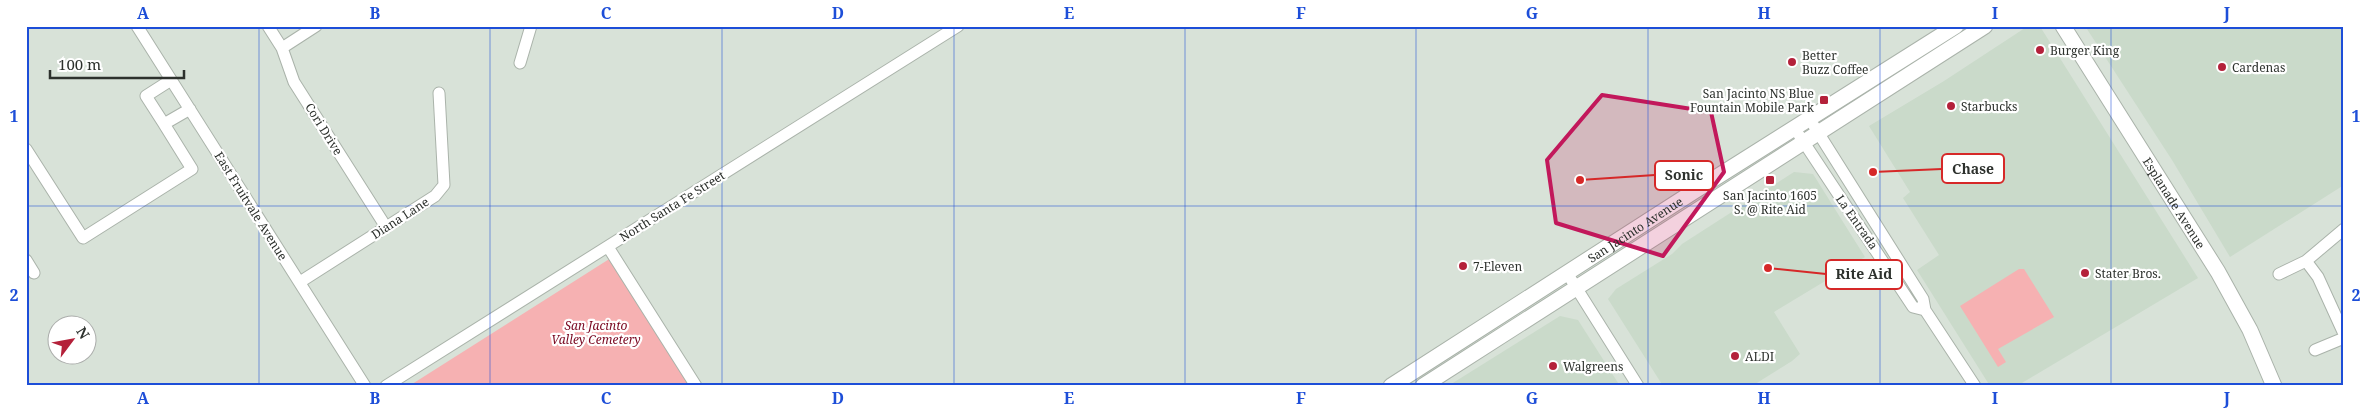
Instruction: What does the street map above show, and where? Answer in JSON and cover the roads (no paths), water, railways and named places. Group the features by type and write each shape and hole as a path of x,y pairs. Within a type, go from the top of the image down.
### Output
{"main road":[{"name":"San Jacinto Avenue","path":"1391,386 1692,192 1956,26"},
{"name":"San Jacinto Avenue","path":"1423,386 1985,26"},
{"name":"Esplanade Avenue","path":"2063,26 2218,272 2250,330 2274,386"},
{"path":"1403,386 1450,355 1458,344"}],"street":[{"name":"East Fruitvale Avenue","path":"137,26 365,386"},
{"name":"Cori Drive","path":"268,26 282,48 294,82 386,227"},
{"path":"282,48 316,26"},
{"path":"520,63 531,26"},
{"name":"North Santa Fe Street","path":"386,386 958,26"},
{"path":"26,149 83,238 192,169 146,96 171,80"},
{"name":"Diana Lane","path":"300,282 435,196 444,185 439,92"},
{"path":"164,124 190,109"},
{"name":"La Entrada","path":"1810,119 1923,299 1925,310 1975,386"},
{"name":"La Entrada","path":"1795,128 1914,307 1925,310"},
{"path":"1684,177 1692,192"},
{"path":"2279,274 2306,261 2344,229"},
{"path":"608,247 696,386"},
{"path":"26,260 34,273"},
{"path":"2306,261 2318,277 2342,326"},
{"path":"1567,273 1638,386"},
{"path":"2315,350 2344,338"}],"place":[{"name":"Burger King","path":"2040,50"},
{"name":"Better Buzz Coffee","path":"1792,62"},
{"name":"Cardenas","path":"2222,67"},
{"name":"San Jacinto NS Blue Fountain Mobile Park","path":"1824,100"},
{"name":"Starbucks","path":"1951,106"},
{"name":"Chase","path":"1873,172"},
{"name":"Sonic","path":"1580,180"},
{"name":"San Jacinto 1605 S. @ Rite Aid","path":"1770,180"},
{"name":"7-Eleven","path":"1463,266"},
{"name":"Rite Aid","path":"1768,268"},
{"name":"Stater Bros.","path":"2085,273"},
{"name":"ALDI","path":"1735,356"},
{"name":"Walgreens","path":"1553,366"}],"park label":[{"name":"San Jacinto Valley Cemetery","path":"596,332"}]}
